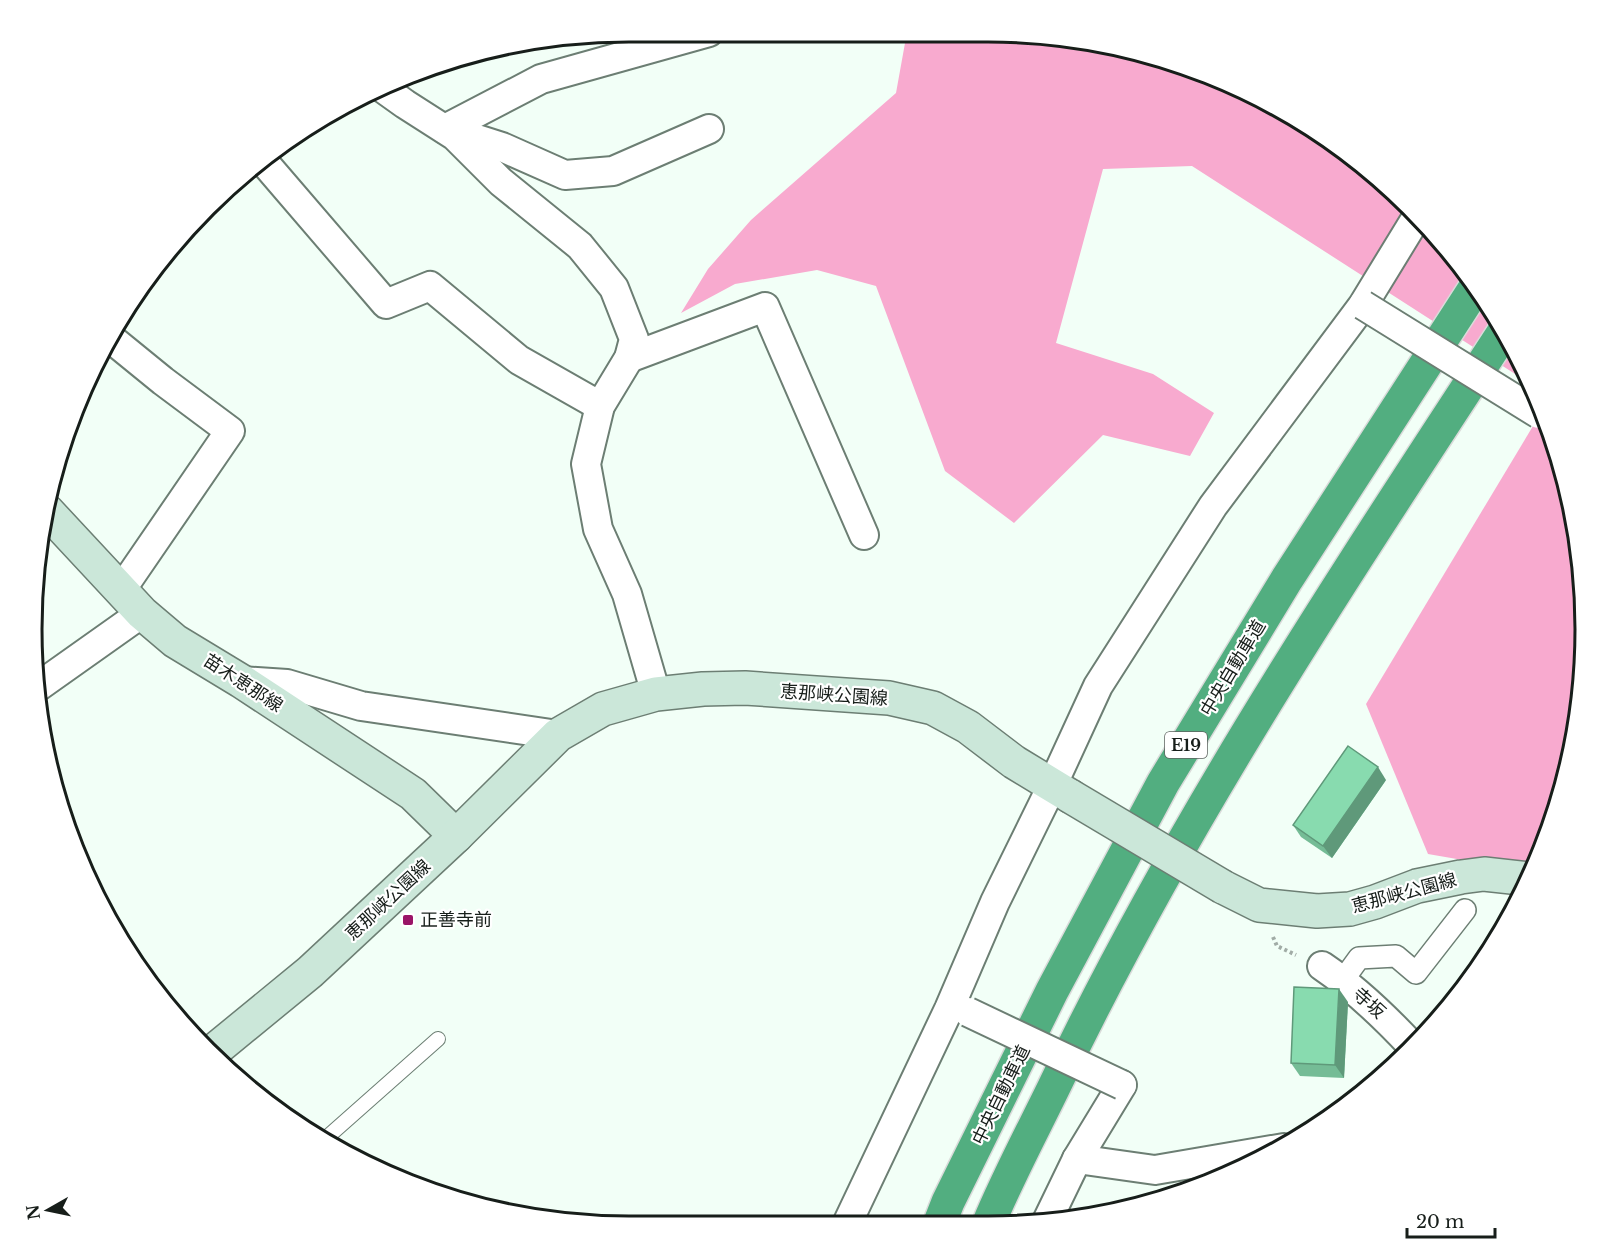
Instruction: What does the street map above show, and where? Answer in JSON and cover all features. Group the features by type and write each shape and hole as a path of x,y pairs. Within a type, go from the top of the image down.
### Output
{"highway":[{"name":"中央自動車道","path":"943,1216 1052,992 1163,783 1287,579 1470,295"},
{"name":"E19","path":"992,1216 1089,1013 1204,804 1325,606 1498,340"}],"main road":[{"name":"苗木恵那線","path":"53,517 132,601 175,641 241,681 412,794 456,836"},
{"name":"恵那峡公園線","path":"218,1048 310,972 456,836 558,735 603,709 656,694 703,689 746,688 889,698 933,708 968,727 1014,762 1061,791 1223,887 1259,905 1317,911 1350,909 1417,886 1461,877 1484,874 1519,878"}],"street":[{"path":"444,129 541,79 673,42"},
{"path":"390,93 455,136 501,182 580,246 614,288 633,339 629,358 600,406 586,464 597,529 627,594 656,694"},
{"path":"444,129 502,147 566,175 613,171 709,129"},
{"path":"268,166 386,304 430,286 519,360 600,406"},
{"path":"851,1216 958,1011 995,902 1061,791 1098,686 1213,506 1363,305 1412,224"},
{"path":"1363,305 1532,410"},
{"path":"629,358 765,307 864,535"},
{"path":"44,681 132,601 230,431 117,343"},
{"path":"241,681 287,684 361,706 558,735"},
{"path":"1332,973 1359,958 1396,956 1416,973 1465,910"},
{"name":"寺坂","path":"1332,973 1380,1011 1407,1040"},
{"path":"958,1011 1122,1085 1077,1159 1051,1212"},
{"path":"1077,1159 1155,1170 1250,1154"}],"lane":[{"path":"331,1134 438,1039"}],"shaded area":[{"path":"905,42 1026,43 1065,47 1140,62 1213,87 1282,121 1314,141 1345,163 1403,214 1454,272 1476,303 1517,375 1192,166 1103,169 1056,343 1153,374 1214,413 1190,456 1103,435 1014,523 945,471 876,286 817,270 735,284 681,313 708,269 751,220 896,93"},
{"path":"1536,420 1555,477 1570,552 1574,591 1574,667 1564,744 1555,781 1544,818 1523,870 1428,854 1366,704"}],"building":[{"path":"1348,746 1378,767 1323,846 1293,825"},
{"path":"1294,987 1339,989 1335,1065 1291,1063"}],"place":[{"name":"正善寺前","path":"408,920"}]}
